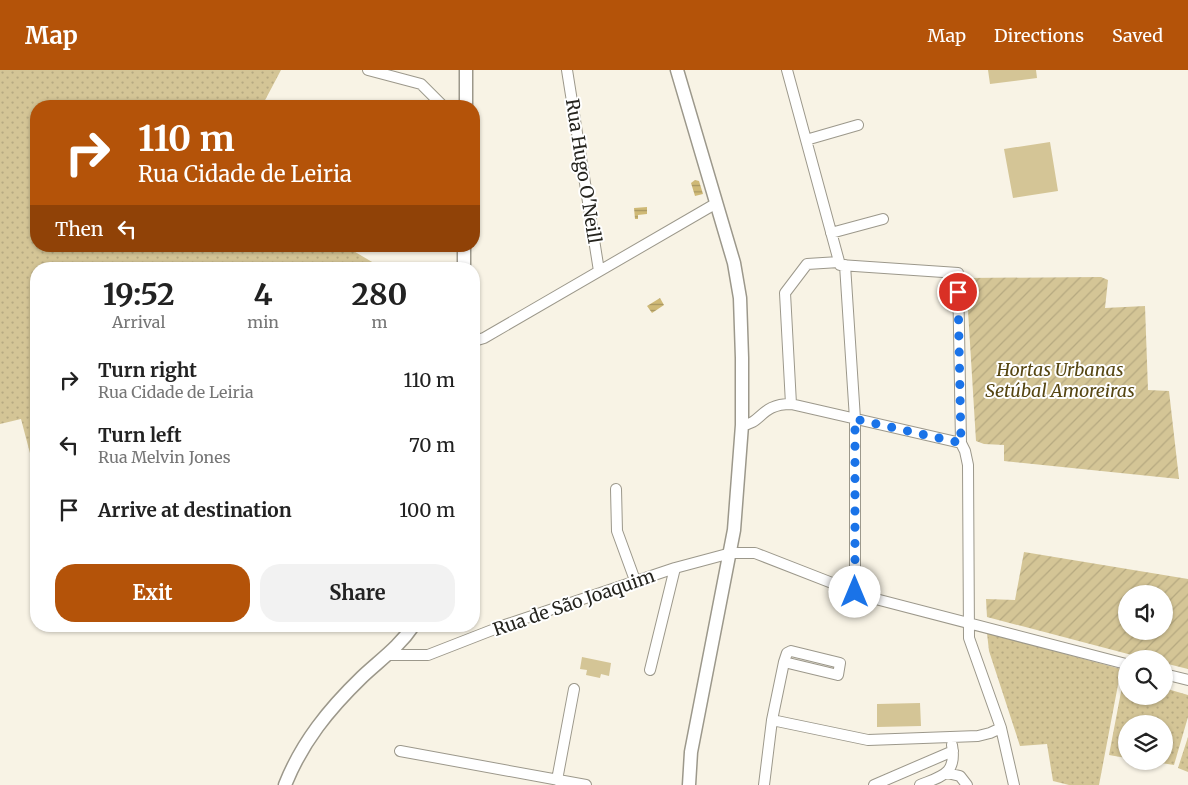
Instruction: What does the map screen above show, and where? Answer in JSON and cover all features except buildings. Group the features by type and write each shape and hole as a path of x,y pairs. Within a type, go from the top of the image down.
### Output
{"street":[{"path":"368,70 421,84 437,100"},
{"path":"466,70 466,100"},
{"name":"Rua Hugo O'Neill","path":"567,70 599,272"},
{"path":"677,70 715,204 734,263 740,298 742,425 731,553 691,752 690,785"},
{"path":"787,70 831,233 842,264 855,419 855,592"},
{"path":"806,140 858,125"},
{"path":"480,339 715,204"},
{"path":"831,233 883,219"},
{"path":"791,404 784,300 785,292 807,264 842,264 958,273 961,443 965,450 968,465 969,638 1001,728 1014,785"},
{"path":"742,425 751,424 771,406 791,404 961,443"},
{"path":"616,489 617,531 636,583"},
{"name":"Rua de São Joaquim","path":"389,656 428,655 505,625 636,583 675,568 731,553 755,553 855,592 970,625 1118,662"},
{"path":"650,670 675,568"},
{"path":"285,785 299,754 315,728 352,688 389,656 408,632"},
{"path":"764,785 772,720 784,662 786,653 791,651 840,664 838,675 784,662"},
{"path":"1173,676 1188,680"},
{"path":"558,780 574,689"},
{"path":"772,720 868,740 986,734 1001,728"},
{"path":"920,785 947,773 952,768 953,751 951,737"},
{"path":"400,751 586,785"},
{"path":"874,785 953,751"},
{"path":"947,773 960,776 967,785"}],"green space":[{"path":"0,70 281,70 265,100 30,100 30,252 355,252 372,262 30,262 30,453 21,419 0,424"},
{"path":"988,70 1036,70 1037,78 990,84"},
{"path":"1050,142 1058,191 1013,198 1004,149"},
{"name":"Hortas Urbanas Setúbal Amoreiras","path":"1101,277 1108,280 1105,308 1145,306 1148,390 1169,391 1179,479 1004,461 1004,445 984,444 976,441 966,278"},
{"path":"1024,552 1188,579 1188,669 1173,665 1173,650 1118,651 987,617 986,599 1015,600"},
{"path":"987,633 1118,668 1118,685 1099,785 1069,785 1053,781 1047,744 1020,746 989,651"},
{"path":"582,657 611,663 609,676 601,674 600,678 586,675 587,670 580,669"},
{"path":"1173,691 1188,695 1188,717 1174,765 1173,715 1118,715 1118,757 1109,755 1118,705 1173,705"},
{"path":"920,703 921,726 877,727 877,704"},
{"path":"1188,737 1188,772 1178,768"}],"shaded area":[{"path":"695,180 699,181 703,194 695,196 691,183"},
{"path":"647,207 647,214 638,215 638,219 635,219 634,208"},
{"path":"660,298 664,305 652,313 647,306"}],"route":[{"path":"855,592 855,419 961,443 958,292"}]}
